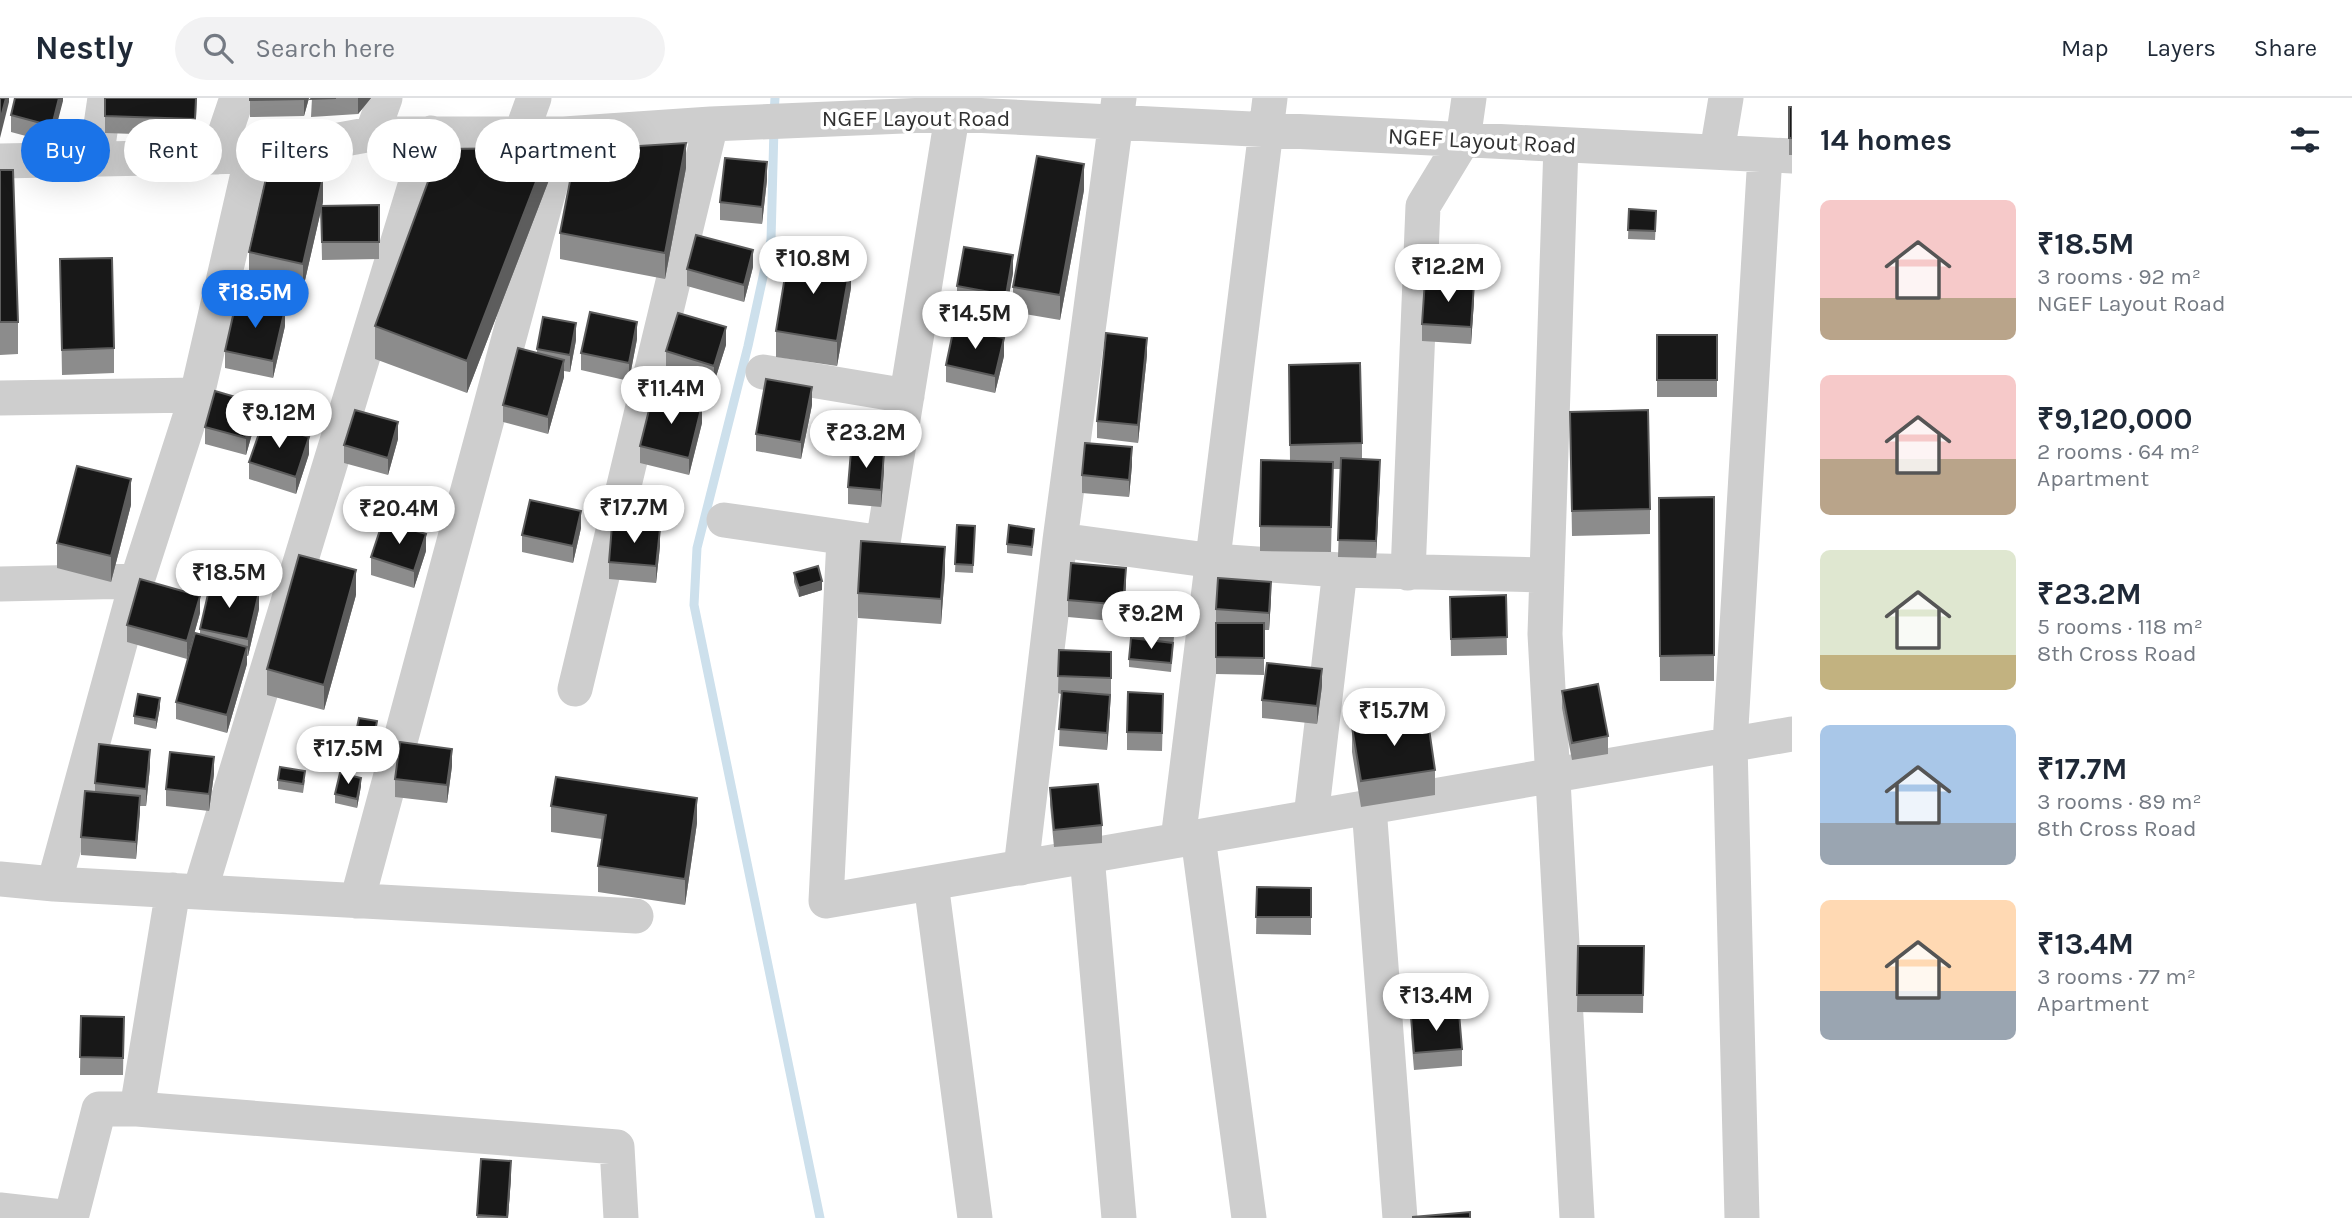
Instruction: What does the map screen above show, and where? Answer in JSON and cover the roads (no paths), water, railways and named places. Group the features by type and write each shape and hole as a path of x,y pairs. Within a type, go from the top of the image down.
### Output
{"street":[{"path":"103,119 106,98"},
{"path":"222,142 237,98"},
{"path":"377,119 384,98"},
{"path":"526,119 534,98"},
{"path":"1408,573 1423,206 1462,140 1469,98"},
{"path":"1717,152 1726,98"},
{"path":"724,520 883,543 953,106"},
{"name":"NGEF Layout Road","path":"640,129 793,120 953,106 1267,114 1462,140 1779,155"},
{"path":"1021,867 1060,540 1117,110"},
{"path":"1249,1218 1188,839 1214,561 1267,114"},
{"path":"575,689 711,124"},
{"path":"1561,145 1545,635 1577,1218"},
{"path":"1742,1218 1730,744 1779,155"},
{"name":"NGEF Layout Road","path":"0,161 21,161"},
{"path":"54,884 137,581 197,395 246,182"},
{"path":"137,1109 186,890 415,182"},
{"path":"357,901 551,182"},
{"path":"763,372 907,396"},
{"path":"0,398 197,395"},
{"path":"844,539 826,901 1792,734"},
{"path":"1060,540 1214,561 1408,573 1547,575"},
{"path":"1311,817 1340,570"},
{"path":"0,584 137,581"},
{"path":"1369,807 1400,1218"},
{"path":"1087,856 1119,1218"},
{"path":"0,879 636,916"},
{"path":"931,883 975,1218"},
{"path":"0,1210 71,1218 99,1109 137,1109 617,1147 621,1218"}],"waterway":[{"path":"774,114 775,98"},
{"path":"774,128 771,240 748,346 697,548 694,605 820,1218"}]}
